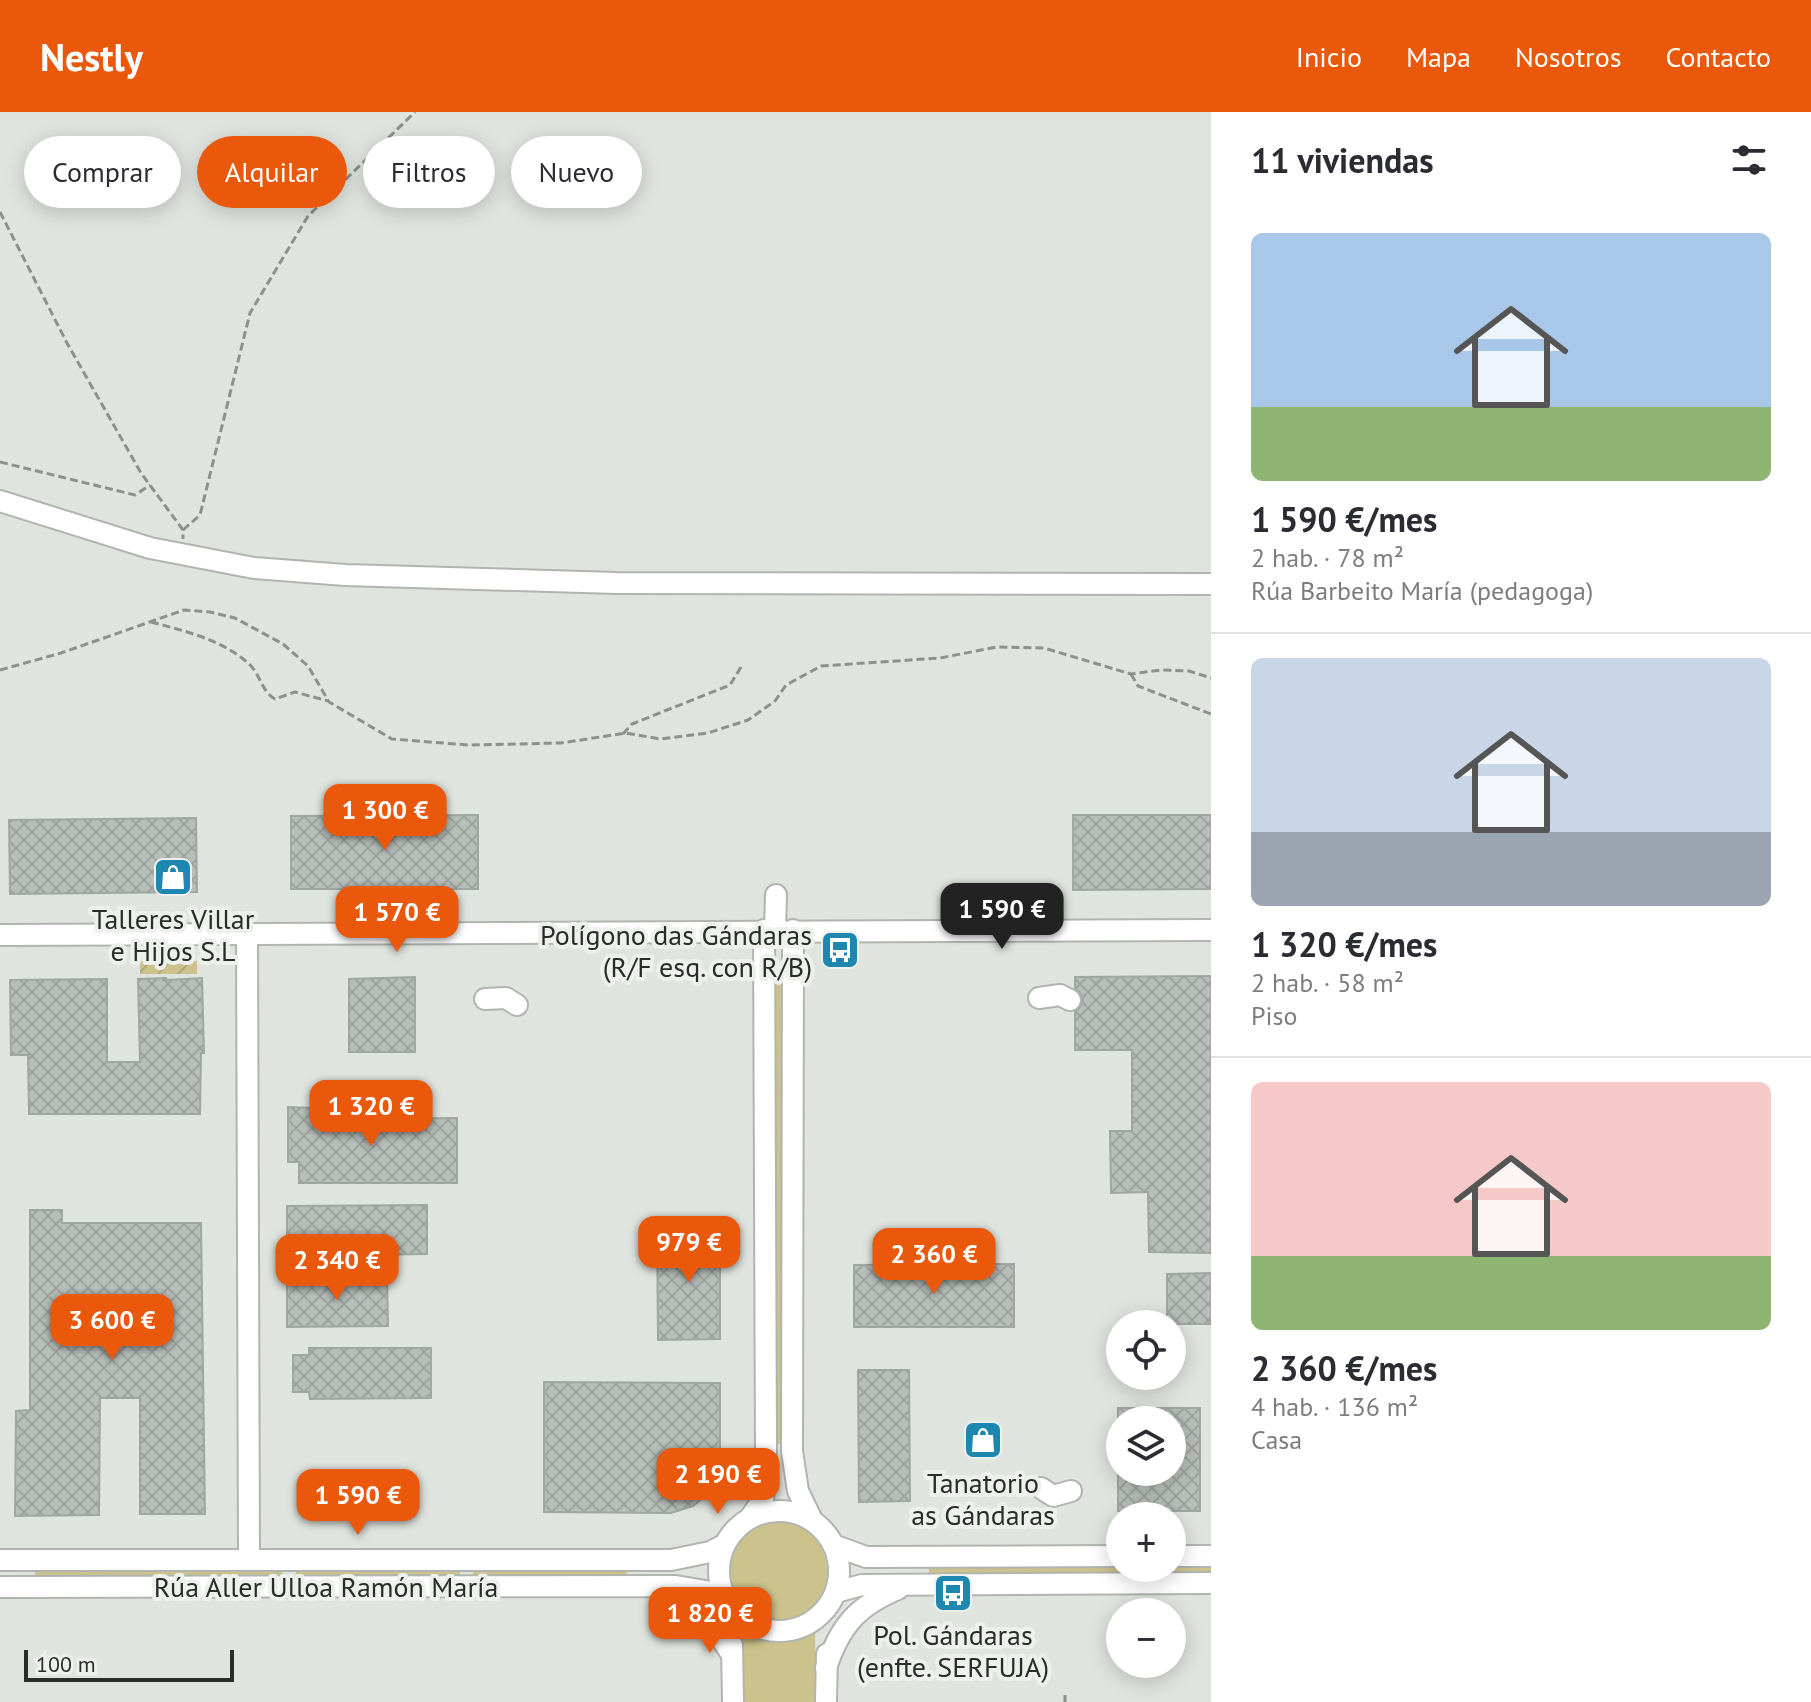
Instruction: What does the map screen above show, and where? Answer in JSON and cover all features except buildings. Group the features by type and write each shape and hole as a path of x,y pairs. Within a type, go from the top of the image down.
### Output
{"street":[{"path":"0,501 150,548 254,568 345,575 616,583 1211,584"},
{"path":"776,895 792,1451 798,1491 812,1520 833,1545 839,1568 827,1626 826,1702"},
{"path":"750,1518 763,1499 766,1450 777,930"},
{"path":"0,935 1211,930"},
{"path":"247,932 249,1559"},
{"path":"1039,998 1060,995 1070,1000"},
{"path":"485,999 506,998 517,1005"},
{"path":"1041,1488 1053,1496 1071,1491"},
{"path":"750,1518 762,1513 788,1511 812,1520"},
{"name":"Rúa Aller Ulloa Ramón María","path":"0,1560 671,1560 710,1552 724,1545 750,1518"},
{"path":"724,1545 719,1564 720,1584 730,1605 733,1702"},
{"path":"833,1545 866,1557 1106,1556"},
{"path":"1186,1556 1211,1556"},
{"name":"Rúa Aller Ulloa Ramón María","path":"0,1587 696,1588 711,1592 755,1626 784,1631 811,1622 833,1596 862,1585 1211,1583"},
{"path":"826,1668 835,1642 851,1619 875,1599 910,1585"},
{"name":"Rúa Aller Ulloa Ramón María","path":"652,1586 681,1598 705,1617 732,1655"}],"path":[{"path":"183,530 200,515 250,313 308,216 415,112"},
{"path":"0,212 67,343 150,485 183,530 183,554"},
{"path":"0,462 135,495 150,485"},
{"path":"0,670 61,653 184,610 210,612 235,618 283,644 308,666 329,702"},
{"path":"151,622 225,647 250,665 266,693 275,699 295,692 329,702 392,739 468,745 545,744 623,734 660,739 708,733 748,720 775,701 786,685 821,666 940,658 997,647 1044,648 1131,674 1161,670 1189,671 1211,678"},
{"path":"623,734 632,724 730,685 741,667"},
{"path":"1131,674 1138,686 1211,714"},
{"path":"1065,1695 1065,1702"}],"shaded area":[{"path":"140,961 197,961 197,974 140,974"},
{"path":"772,982 782,983 784,1444 773,1444"},
{"path":"777,1521 796,1525 812,1536 823,1552 827,1571 823,1590 812,1606 796,1617 777,1621 758,1617 742,1606 731,1590 727,1571 731,1552 742,1536 758,1525"},
{"path":"1106,1564 1106,1575 929,1575 929,1565"},
{"path":"1186,1564 1211,1564 1211,1575 1186,1575"},
{"path":"460,1566 460,1577 296,1578 296,1568"},
{"path":"283,1567 282,1577 35,1579 35,1568"},
{"path":"473,1567 627,1567 627,1577 473,1577"},
{"path":"815,1628 816,1702 741,1702 740,1629 769,1639 787,1639"}],"place":[{"name":"Talleres Villar e Hijos S.L","path":"173,877"},
{"name":"Polígono das Gándaras (R/F esq. con R/B)","path":"840,950"},
{"name":"Tanatorio as Gándaras","path":"983,1440"},
{"name":"Pol. Gándaras (enfte. SERFUJA)","path":"953,1593"}]}
